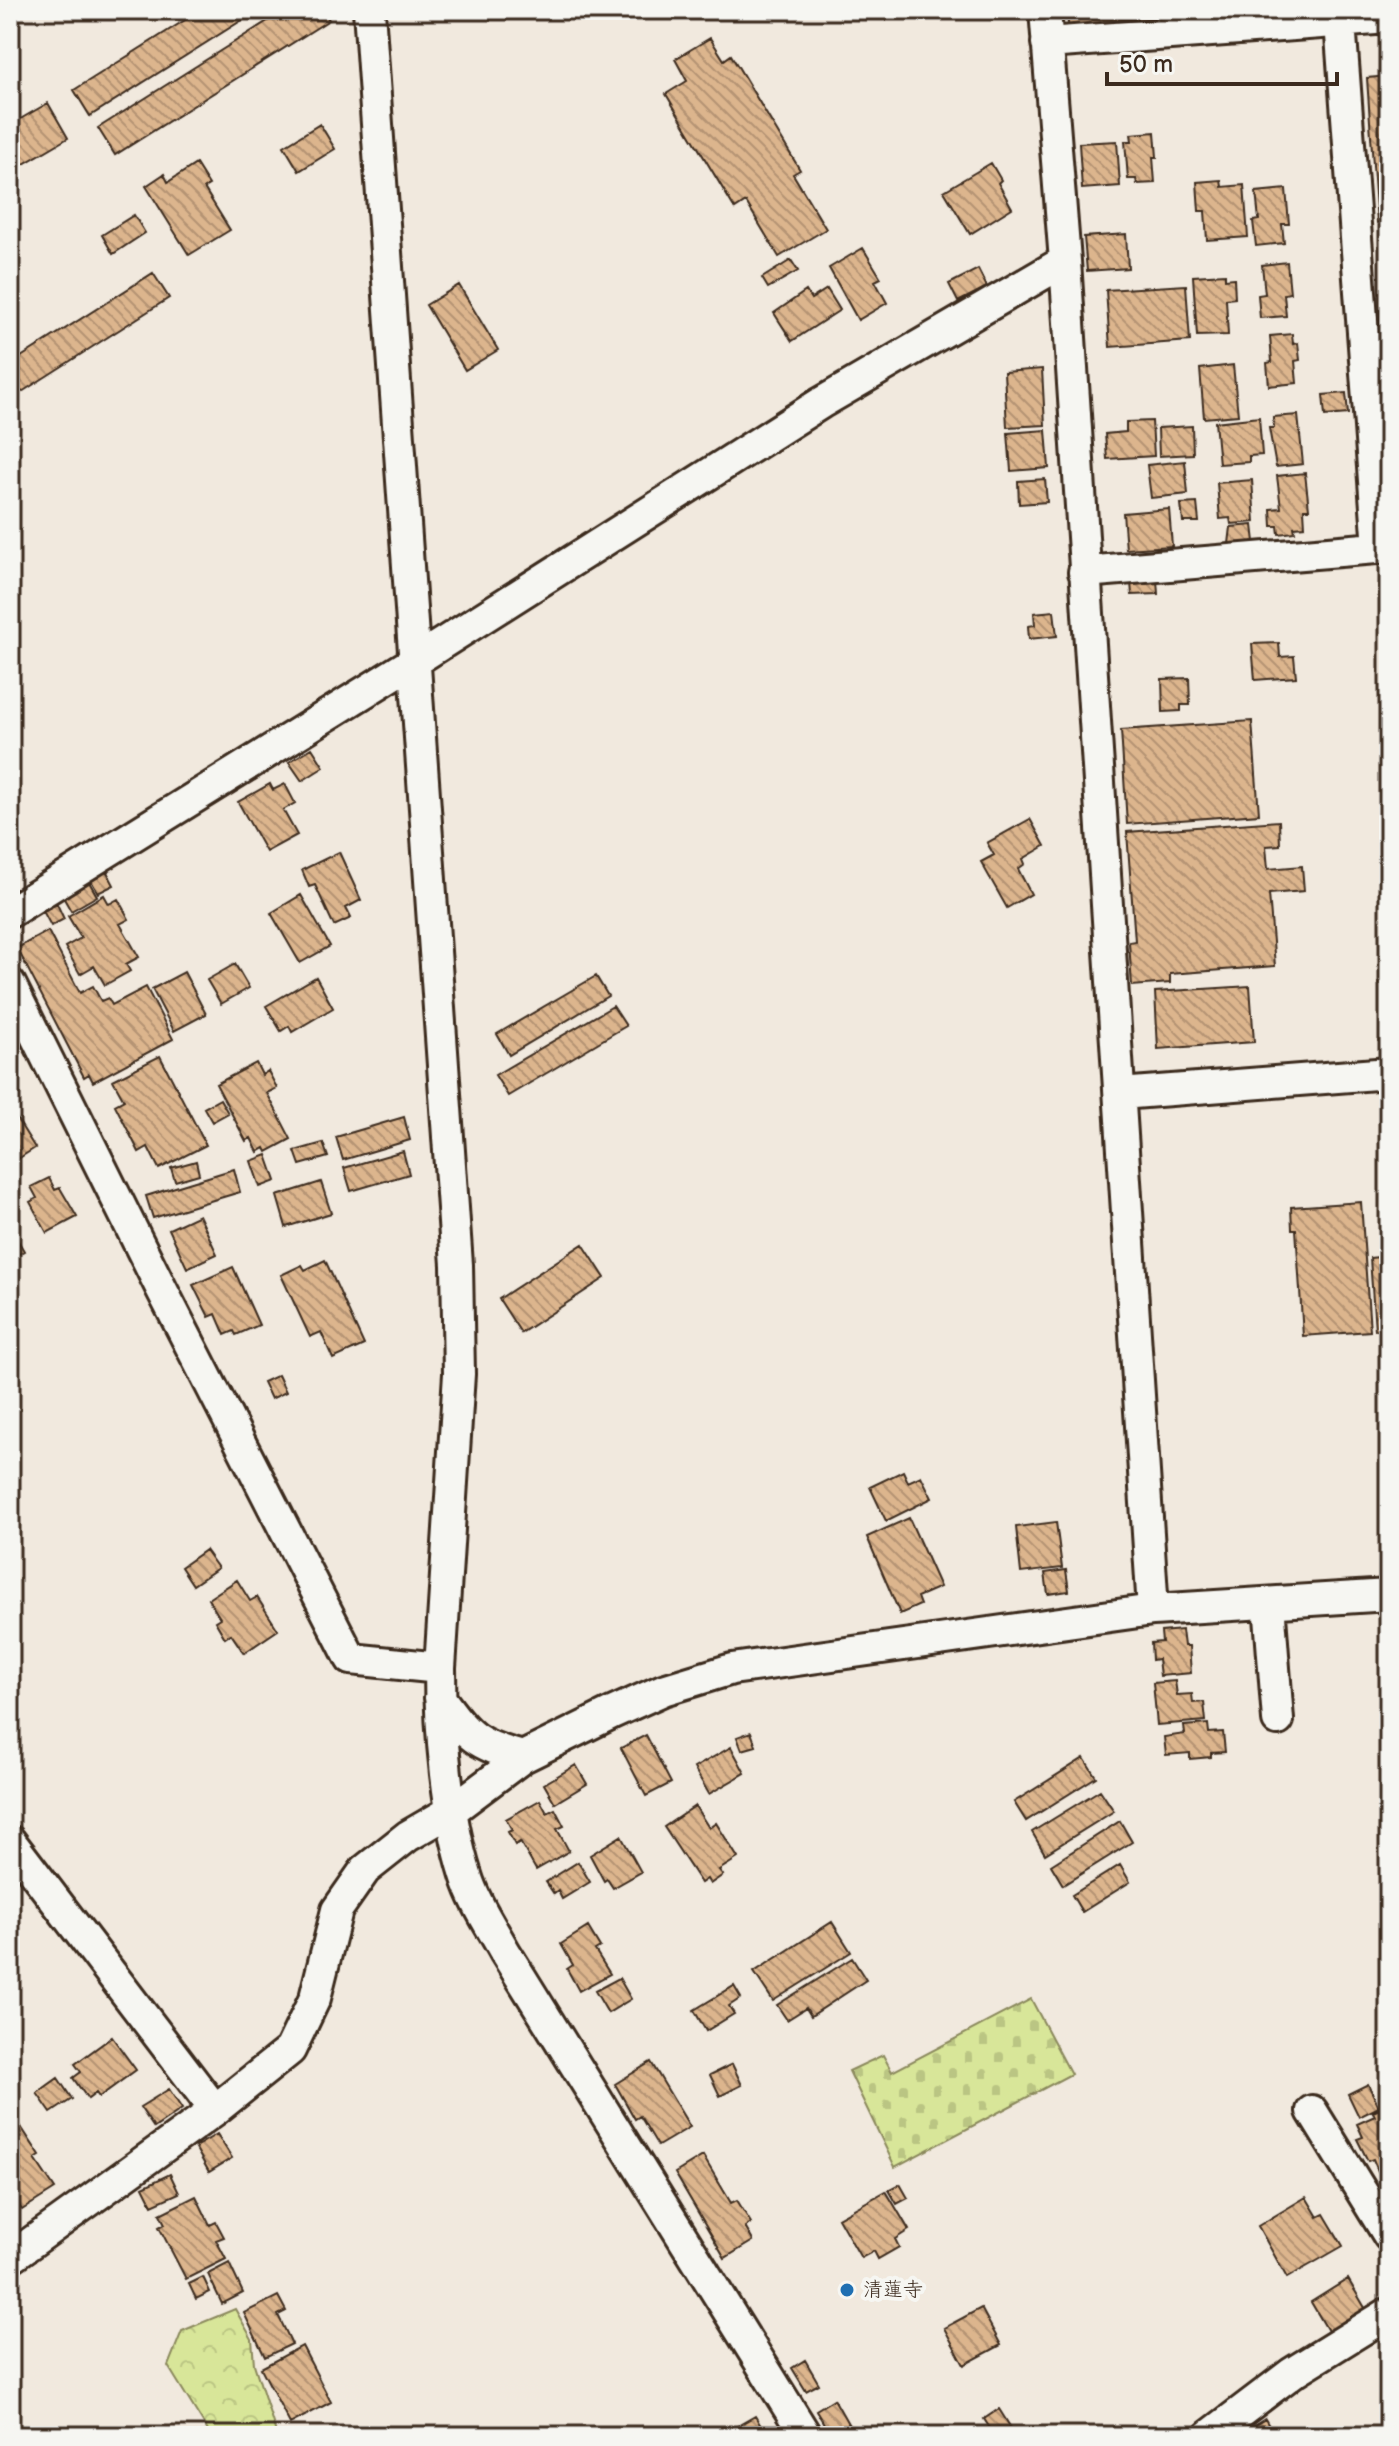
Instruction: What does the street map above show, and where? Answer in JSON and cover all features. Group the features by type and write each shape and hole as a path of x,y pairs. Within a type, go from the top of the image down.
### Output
{"street":[{"path":"369,10 457,1265 459,1374 440,1683 451,1811 466,1877 505,1952 806,2436"},
{"path":"1045,10 1065,261 1153,1610"},
{"path":"1047,43 1389,18"},
{"path":"1084,572 1384,548 1340,22"},
{"path":"10,912 413,662 821,403 1065,261"},
{"path":"10,984 351,1659 440,1683 461,1727 488,1748 523,1757"},
{"path":"1120,1094 1389,1073"},
{"path":"10,2258 215,2110 290,2050 315,1998 337,1910 365,1870 408,1836 451,1811 523,1757 663,1690 732,1669 1153,1610 1389,1595"},
{"path":"1269,1603 1278,1720"},
{"path":"10,1841 215,2110"},
{"path":"1312,2111 1389,2236"},
{"path":"1209,2436 1292,2373 1389,2313"}],"green space":[{"path":"1031,1999 1071,2074 895,2167 849,2071 883,2055 892,2072"},
{"path":"235,2309 252,2339 254,2364 277,2436 211,2436 168,2366 182,2331"}],"building":[{"path":"201,10 258,10 90,116 74,90"},
{"path":"285,10 323,10 329,20 115,155 98,128"},
{"path":"1067,10 1174,10 1175,23 1078,30 1068,24"},
{"path":"1183,10 1233,10 1234,18 1184,22"},
{"path":"710,38 724,60 731,55 800,170 793,174 826,229 779,257 746,202 735,209 666,94 687,81 675,59"},
{"path":"1389,76 1389,222 1377,223 1367,78"},
{"path":"48,103 68,138 15,169 10,160 10,125"},
{"path":"320,124 335,149 299,171 284,146"},
{"path":"1155,132 1155,183 1137,184 1136,179 1128,179 1125,141 1132,141 1131,134"},
{"path":"1117,141 1120,186 1082,189 1079,143"},
{"path":"991,163 1012,208 970,234 944,191"},
{"path":"196,164 209,185 204,188 230,230 189,255 146,186 164,174 168,182"},
{"path":"1221,180 1222,187 1244,185 1248,237 1207,240 1205,211 1199,211 1197,182"},
{"path":"1286,189 1289,224 1282,224 1284,243 1256,246 1253,221 1259,220 1256,192"},
{"path":"134,215 145,233 113,254 102,235"},
{"path":"1126,234 1128,268 1087,271 1084,237"},
{"path":"863,248 881,278 875,281 887,303 858,320 829,268"},
{"path":"791,260 798,271 768,288 762,278"},
{"path":"1287,262 1290,293 1284,294 1286,316 1260,318 1258,295 1265,294 1262,265"},
{"path":"978,269 987,287 958,302 949,284"},
{"path":"153,273 169,298 14,397 10,391 10,364"},
{"path":"1225,274 1225,279 1234,278 1235,298 1226,299 1228,335 1197,336 1193,276"},
{"path":"459,285 498,350 465,370 426,305"},
{"path":"1186,285 1190,341 1110,347 1106,290"},
{"path":"827,289 840,310 792,341 774,313 806,291 811,299"},
{"path":"1292,334 1293,344 1298,343 1300,360 1295,361 1297,383 1269,386 1267,363 1272,362 1270,336"},
{"path":"1233,365 1238,415 1204,418 1200,369"},
{"path":"1042,369 1045,425 1007,427 1004,372"},
{"path":"1346,393 1348,414 1325,416 1323,395"},
{"path":"1298,415 1303,464 1276,467 1269,428 1274,428 1273,417"},
{"path":"1259,417 1262,455 1249,456 1249,462 1219,464 1215,422"},
{"path":"1152,421 1154,456 1107,459 1105,434 1126,432 1126,422"},
{"path":"1192,426 1193,454 1159,456 1158,428"},
{"path":"1046,430 1049,468 1011,471 1008,433"},
{"path":"1185,461 1188,494 1151,498 1147,465"},
{"path":"1305,473 1309,509 1304,509 1305,526 1294,527 1295,532 1279,534 1278,526 1272,526 1271,509 1281,508 1277,476"},
{"path":"1045,479 1047,502 1019,504 1018,481"},
{"path":"1252,480 1255,522 1231,524 1230,518 1220,519 1217,483"},
{"path":"1197,503 1199,522 1183,522 1181,504"},
{"path":"1169,509 1172,546 1126,549 1123,513"},
{"path":"1253,525 1255,542 1229,544 1231,527"},
{"path":"1157,580 1158,594 1132,595 1131,582"},
{"path":"1054,611 1057,636 1029,639 1028,626 1035,625 1034,613"},
{"path":"1279,643 1280,657 1294,656 1296,677 1255,680 1252,644"},
{"path":"1189,678 1190,705 1181,705 1181,711 1163,712 1162,679"},
{"path":"1252,721 1259,814 1127,824 1121,730"},
{"path":"312,748 324,767 302,781 289,762"},
{"path":"270,784 273,790 285,784 295,803 283,810 297,835 266,852 238,802"},
{"path":"1030,819 1045,846 1023,859 1025,864 1018,869 1031,894 1007,908 981,862 994,855 987,843"},
{"path":"1279,821 1280,845 1266,846 1268,869 1302,866 1304,891 1269,894 1275,966 1170,974 1170,983 1132,986 1129,942 1135,941 1127,832"},
{"path":"339,852 361,900 346,908 351,918 334,926 315,885 309,887 302,870"},
{"path":"104,866 114,885 98,893 88,875"},
{"path":"88,880 97,896 71,911 62,895"},
{"path":"104,895 109,904 118,899 129,919 120,924 139,957 126,964 130,971 105,985 94,966 80,974 65,947 81,938 68,916"},
{"path":"301,895 330,946 300,963 271,913"},
{"path":"57,904 64,919 51,926 43,911"},
{"path":"48,931 80,993 93,986 101,1001 108,998 112,1005 146,987 173,1039 93,1082 89,1074 84,1077 17,948"},
{"path":"235,964 249,988 221,1004 207,980"},
{"path":"184,972 206,1014 174,1031 152,989"},
{"path":"596,976 608,996 509,1055 497,1034"},
{"path":"316,977 333,1008 292,1032 289,1026 281,1031 266,1006"},
{"path":"1250,986 1254,1042 1158,1049 1155,992"},
{"path":"613,1006 626,1026 508,1096 495,1075"},
{"path":"160,1056 206,1145 159,1169 148,1147 139,1152 115,1105 124,1100 113,1080"},
{"path":"256,1063 262,1075 268,1071 277,1088 267,1093 291,1139 267,1152 265,1148 258,1152 251,1138 246,1141 216,1084"},
{"path":"220,1099 228,1113 212,1122 204,1108"},
{"path":"12,1111 35,1148 10,1164 10,1113"},
{"path":"404,1117 410,1140 343,1160 336,1137"},
{"path":"323,1143 328,1157 300,1165 295,1151"},
{"path":"403,1151 409,1174 351,1191 344,1168"},
{"path":"267,1155 276,1181 260,1187 251,1161"},
{"path":"196,1161 199,1174 175,1181 171,1168"},
{"path":"234,1169 240,1192 153,1218 146,1196"},
{"path":"49,1178 55,1190 60,1188 77,1217 47,1233 30,1202 37,1198 31,1187"},
{"path":"321,1182 331,1213 286,1227 277,1196"},
{"path":"1361,1202 1370,1331 1303,1336 1296,1229 1292,1229 1291,1207"},
{"path":"199,1215 217,1254 187,1268 169,1229"},
{"path":"10,1227 24,1251 10,1259"},
{"path":"583,1244 605,1278 521,1333 499,1299"},
{"path":"1389,1256 1389,1329 1375,1330 1370,1258"},
{"path":"325,1260 364,1345 333,1359 321,1332 310,1337 281,1275 302,1265 305,1270"},
{"path":"233,1267 259,1325 236,1335 234,1331 225,1335 216,1314 209,1317 193,1285"},
{"path":"278,1375 286,1392 271,1399 263,1382"},
{"path":"903,1471 908,1482 921,1476 932,1498 886,1521 870,1487"},
{"path":"909,1518 940,1587 917,1597 920,1605 900,1614 867,1537"},
{"path":"1056,1522 1062,1568 1021,1573 1016,1527"},
{"path":"205,1550 218,1568 193,1585 181,1567"},
{"path":"1066,1570 1069,1591 1048,1594 1045,1573"},
{"path":"237,1580 250,1601 257,1597 278,1630 244,1653 231,1634 225,1638 215,1621 220,1618 208,1599"},
{"path":"1182,1630 1184,1646 1189,1646 1191,1673 1160,1676 1158,1659 1152,1660 1151,1643 1162,1642 1161,1632"},
{"path":"1175,1681 1177,1695 1192,1694 1193,1703 1204,1702 1206,1721 1157,1725 1153,1683"},
{"path":"1208,1724 1209,1733 1223,1732 1225,1752 1190,1759 1190,1753 1166,1755 1164,1737 1185,1734 1184,1726"},
{"path":"751,1732 756,1746 742,1750 737,1737"},
{"path":"646,1735 671,1783 646,1796 621,1748"},
{"path":"731,1747 745,1773 709,1794 694,1768"},
{"path":"1084,1758 1096,1777 1026,1821 1014,1802"},
{"path":"576,1765 587,1784 555,1803 544,1784"},
{"path":"1100,1790 1114,1811 1045,1854 1032,1832"},
{"path":"540,1800 547,1813 555,1809 564,1826 557,1829 569,1851 536,1870 520,1842 515,1845 506,1819"},
{"path":"695,1806 709,1828 716,1823 738,1858 719,1870 723,1875 710,1884 707,1879 701,1883 664,1827"},
{"path":"1120,1821 1132,1842 1063,1885 1051,1865"},
{"path":"621,1836 641,1872 613,1888 607,1879 604,1881 590,1855"},
{"path":"578,1862 590,1882 562,1899 558,1891 554,1894 546,1882"},
{"path":"1120,1865 1130,1882 1082,1912 1072,1895"},
{"path":"832,1922 851,1952 773,2001 754,1972"},
{"path":"588,1927 600,1947 595,1950 610,1974 579,1991 567,1969 573,1965 561,1944"},
{"path":"852,1958 866,1980 811,2016 806,2008 787,2020 777,2005"},
{"path":"619,1978 631,1999 608,2013 595,1991"},
{"path":"734,1986 741,1998 729,2006 734,2014 706,2031 694,2010"},
{"path":"112,2037 136,2070 99,2097 96,2093 88,2099 73,2078 81,2072 75,2064"},
{"path":"651,2062 690,2127 658,2146 640,2116 635,2119 615,2084"},
{"path":"732,2064 742,2085 720,2096 710,2075"},
{"path":"58,2078 72,2099 51,2113 37,2093"},
{"path":"1368,2084 1379,2107 1359,2117 1348,2094"},
{"path":"169,2089 182,2109 154,2128 140,2107"},
{"path":"1389,2105 1389,2166 1378,2171 1373,2159 1368,2161 1357,2139 1363,2137 1357,2124"},
{"path":"14,2116 40,2156 35,2159 55,2189 22,2210 10,2192 10,2119"},
{"path":"217,2134 232,2158 209,2172 195,2147"},
{"path":"703,2156 731,2203 737,2200 751,2223 745,2227 753,2241 725,2258 675,2173"},
{"path":"170,2174 179,2193 152,2205 143,2187"},
{"path":"900,2184 908,2198 897,2204 889,2190"},
{"path":"886,2191 909,2230 895,2239 899,2247 878,2259 874,2251 861,2258 838,2218"},
{"path":"196,2196 210,2225 216,2222 224,2237 216,2240 226,2259 186,2279 159,2227 165,2224 160,2214"},
{"path":"1306,2197 1318,2217 1324,2214 1343,2246 1287,2278 1258,2226"},
{"path":"229,2263 243,2293 222,2304 208,2274"},
{"path":"203,2277 210,2292 196,2299 189,2284"},
{"path":"1348,2279 1368,2313 1331,2336 1311,2302"},
{"path":"278,2296 286,2311 278,2315 292,2344 265,2357 244,2313"},
{"path":"981,2308 1001,2345 964,2365 944,2328"},
{"path":"302,2346 331,2402 290,2424 261,2368"},
{"path":"805,2360 819,2384 806,2391 792,2368"},
{"path":"834,2399 855,2436 831,2436 816,2410"},
{"path":"999,2409 1016,2436 995,2436 984,2419"},
{"path":"755,2416 767,2436 720,2436"},
{"path":"1265,2419 1275,2436 1241,2434"}],"place":[{"name":"清蓮寺","path":"847,2290"}]}
